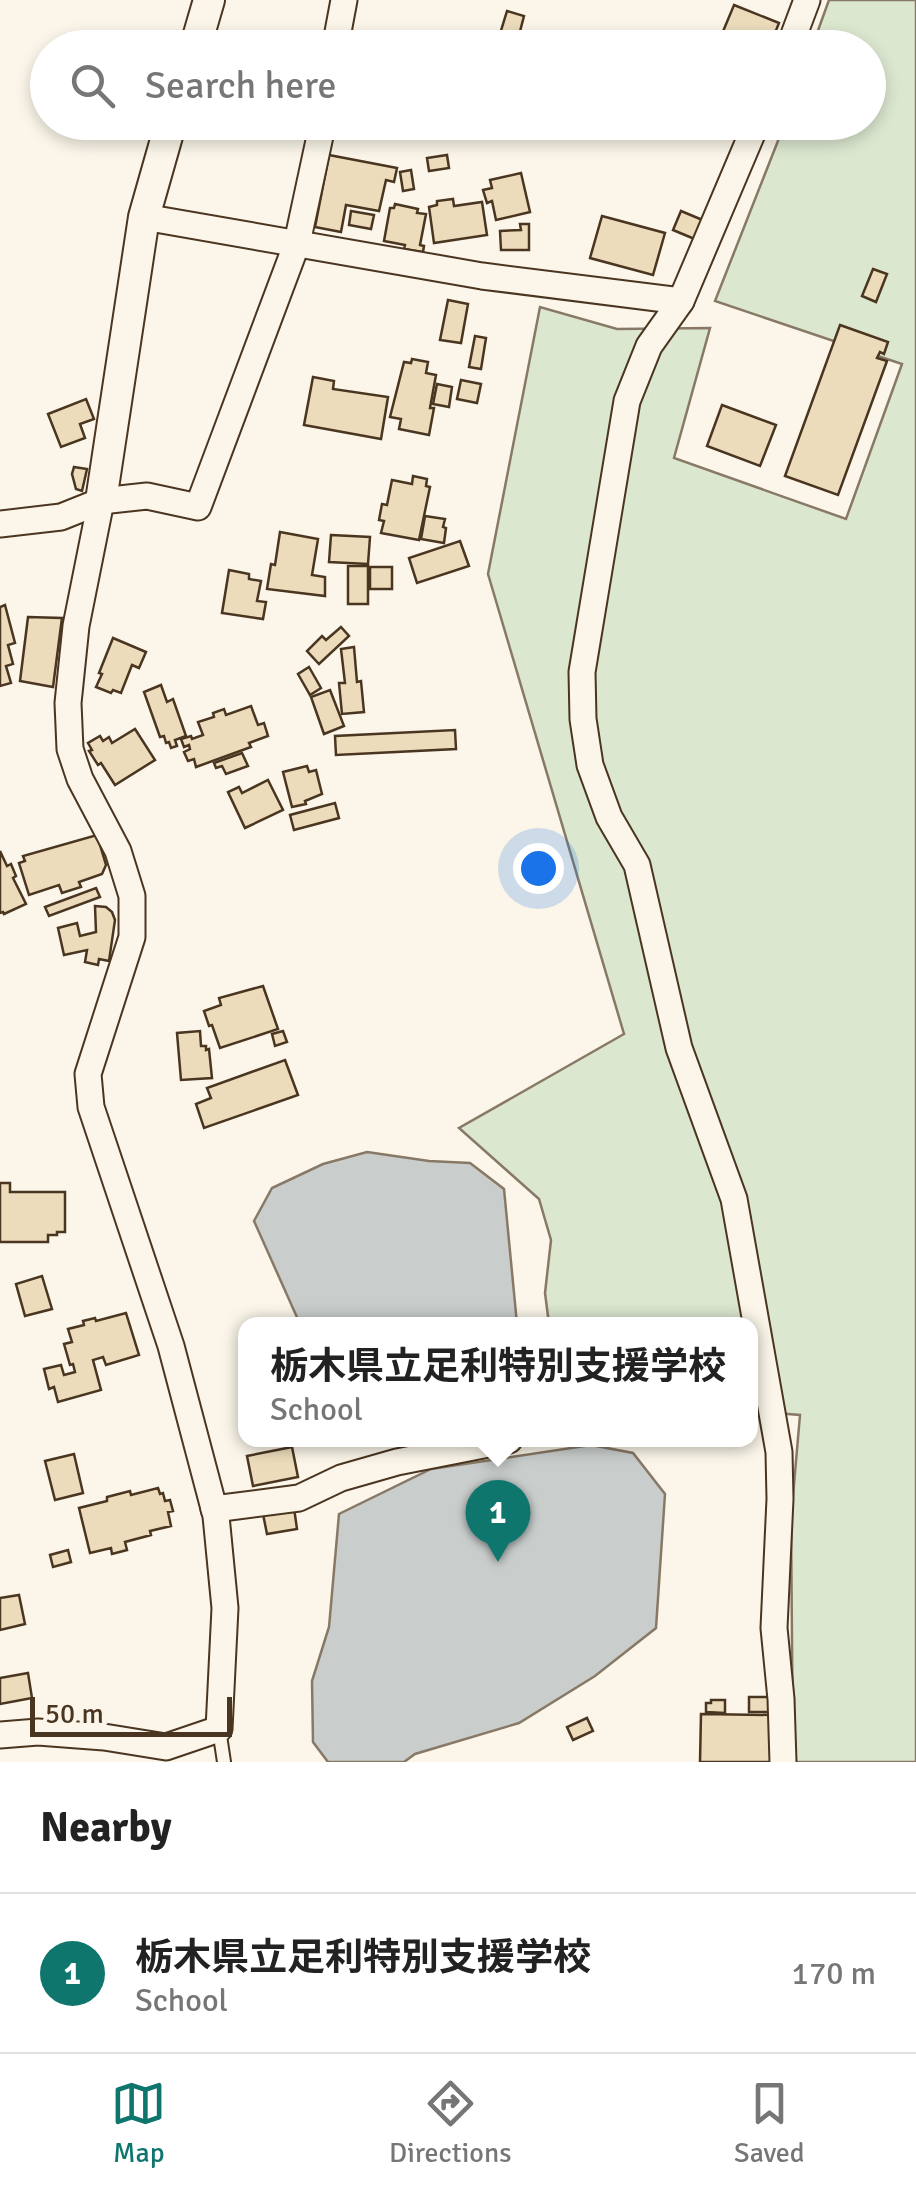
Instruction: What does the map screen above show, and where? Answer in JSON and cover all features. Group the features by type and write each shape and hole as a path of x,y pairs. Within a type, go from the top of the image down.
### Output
{"street":[{"path":"201,30 209,0"},
{"path":"338,30 344,0"},
{"path":"795,30 807,0"},
{"path":"0,1734 38,1732 104,1737 165,1754 219,1729 225,1608 214,1509 170,1346 90,1107 88,1074 132,936 132,896 118,851 80,780 70,750 68,703 76,626 101,501 144,217 166,140"},
{"path":"0,524 60,517 101,501 147,496 198,508 296,243 319,140"},
{"path":"749,140 681,301 649,346 627,402 582,672 590,765 608,817 637,866 679,1048 734,1199 749,1317"},
{"path":"144,217 482,276 681,301"},
{"path":"758,1386 762,1417 779,1468 774,1628 783,1762"},
{"path":"214,1509 298,1498 341,1478 476,1447"}],"lane":[{"path":"219,1729 224,1762"}],"green space":[{"path":"829,0 916,0 916,1762 793,1762 791,1519 800,1415 758,1412 758,1317 548,1317 545,1293 551,1240 539,1199 459,1128 624,1034 488,574 540,307 617,329 710,328 674,458 846,519 902,364 715,301 778,140 886,140 886,30 818,30"}],"shaded area":[{"path":"367,1152 470,1163 504,1189 516,1317 297,1317 254,1221 272,1188 323,1164"},
{"path":"578,1447 633,1453 665,1494 656,1628 595,1676 519,1723 415,1754 404,1762 328,1762 313,1742 312,1681 329,1627 339,1514 431,1469"}],"building":[{"path":"734,5 779,23 776,30 724,30"},
{"path":"507,11 524,16 520,30 501,30"},
{"path":"329,155 397,168 394,182 386,180 379,211 346,205 341,232 315,227"},
{"path":"447,155 449,168 429,171 427,158"},
{"path":"411,170 414,189 403,191 400,172"},
{"path":"521,173 530,212 496,220 492,201 487,203 483,190 492,188 490,180"},
{"path":"453,199 454,206 482,202 487,235 434,243 429,207 437,205 437,201"},
{"path":"395,204 426,214 420,245 424,246 423,252 384,241 390,208"},
{"path":"351,211 374,215 371,229 349,225"},
{"path":"681,211 705,221 697,240 673,230"},
{"path":"602,216 665,233 653,275 590,258"},
{"path":"520,224 529,224 529,250 501,250 500,231 521,230"},
{"path":"873,269 887,274 876,302 862,296"},
{"path":"448,300 468,304 461,343 440,340"},
{"path":"840,325 888,342 884,354 880,352 877,358 887,361 838,495 785,476"},
{"path":"475,336 486,338 481,369 469,367"},
{"path":"412,359 428,362 426,373 436,375 429,435 399,429 401,419 390,417 404,362 411,363"},
{"path":"313,377 334,381 333,389 388,397 381,439 304,425"},
{"path":"461,380 481,384 477,403 457,399"},
{"path":"437,384 452,387 449,407 433,404"},
{"path":"86,399 94,419 80,424 85,438 61,447 48,414"},
{"path":"722,405 776,425 760,466 707,446"},
{"path":"74,467 87,469 82,491 76,489"},
{"path":"413,476 427,479 426,486 430,487 419,540 381,533 382,504 387,505 392,480 412,484"},
{"path":"425,516 445,519 444,543 421,539"},
{"path":"280,532 318,539 312,575 325,577 325,596 267,589"},
{"path":"331,535 370,537 368,564 329,562"},
{"path":"460,541 469,566 417,583 409,558"},
{"path":"348,566 368,566 368,604 348,604"},
{"path":"370,567 392,567 392,589 370,589"},
{"path":"229,570 261,581 257,601 266,602 263,619 222,613"},
{"path":"5,605 15,643 8,645 13,664 6,666 11,683 0,686 0,607"},
{"path":"28,617 62,618 53,687 20,681"},
{"path":"341,627 349,636 319,664 307,651 322,636 326,640"},
{"path":"113,638 146,652 139,668 132,665 121,693 96,687"},
{"path":"354,647 364,712 342,714 339,683 345,683 341,649"},
{"path":"309,667 321,688 310,695 298,674"},
{"path":"161,685 167,702 173,699 186,736 175,740 177,746 171,748 164,736 160,737 144,692"},
{"path":"330,690 344,726 324,734 311,697"},
{"path":"251,706 258,725 264,723 268,736 249,743 251,747 196,767 194,759 188,761 184,752 190,749 189,745 184,747 181,739 203,735 198,722 224,709 226,715"},
{"path":"135,729 155,760 115,785 89,751 92,750 88,743 100,736 103,741 109,737 112,743"},
{"path":"455,730 456,749 336,755 335,736"},
{"path":"242,753 248,766 226,774 222,766 216,768 214,763"},
{"path":"307,766 309,772 316,770 322,794 292,807 283,772"},
{"path":"268,780 283,810 245,828 228,792 239,787 242,793"},
{"path":"335,803 339,818 294,830 290,815"},
{"path":"97,835 106,865 102,874 62,893 59,885 29,895 19,863 25,861 23,856"},
{"path":"0,851 7,866 11,864 16,876 13,878 26,904 4,914 0,913"},
{"path":"96,888 100,897 49,916 45,907"},
{"path":"95,906 106,907 115,920 109,961 99,959 98,965 85,962 87,950 64,955 58,928 77,923 80,936 96,932"},
{"path":"263,986 278,1029 220,1048 204,1011 221,1005 219,998"},
{"path":"200,1031 201,1046 209,1049 212,1078 181,1080 177,1033"},
{"path":"283,1031 287,1042 275,1046 272,1034"},
{"path":"285,1060 298,1095 204,1128 196,1104 211,1098 207,1088"},
{"path":"0,1183 10,1183 10,1192 65,1192 65,1232 48,1235 48,1242 0,1242"},
{"path":"42,1276 52,1309 25,1316 16,1284"},
{"path":"126,1313 139,1355 106,1365 103,1357 93,1360 101,1390 58,1402 54,1387 49,1389 44,1369 61,1365 64,1375 75,1372 64,1344 72,1342 68,1329 84,1325 83,1321"},
{"path":"292,1447 298,1477 253,1486 247,1456"},
{"path":"74,1454 83,1493 55,1500 45,1461"},
{"path":"158,1488 165,1501 170,1500 171,1526 125,1542 127,1550 112,1554 111,1548 90,1553 79,1508 130,1491 131,1495"},
{"path":"294,1508 297,1529 267,1534 263,1514"},
{"path":"68,1550 71,1562 53,1567 50,1555"},
{"path":"19,1595 25,1624 0,1630 0,1598"},
{"path":"28,1673 32,1698 0,1704 0,1678"},
{"path":"749,1697 772,1697 771,1712 749,1712"},
{"path":"725,1700 725,1713 706,1712 706,1703"},
{"path":"701,1714 772,1715 771,1762 700,1762"},
{"path":"587,1718 593,1731 573,1740 567,1727"}],"place":[{"name":"栃木県立足利特別支援学校","path":"498,1562"}]}
